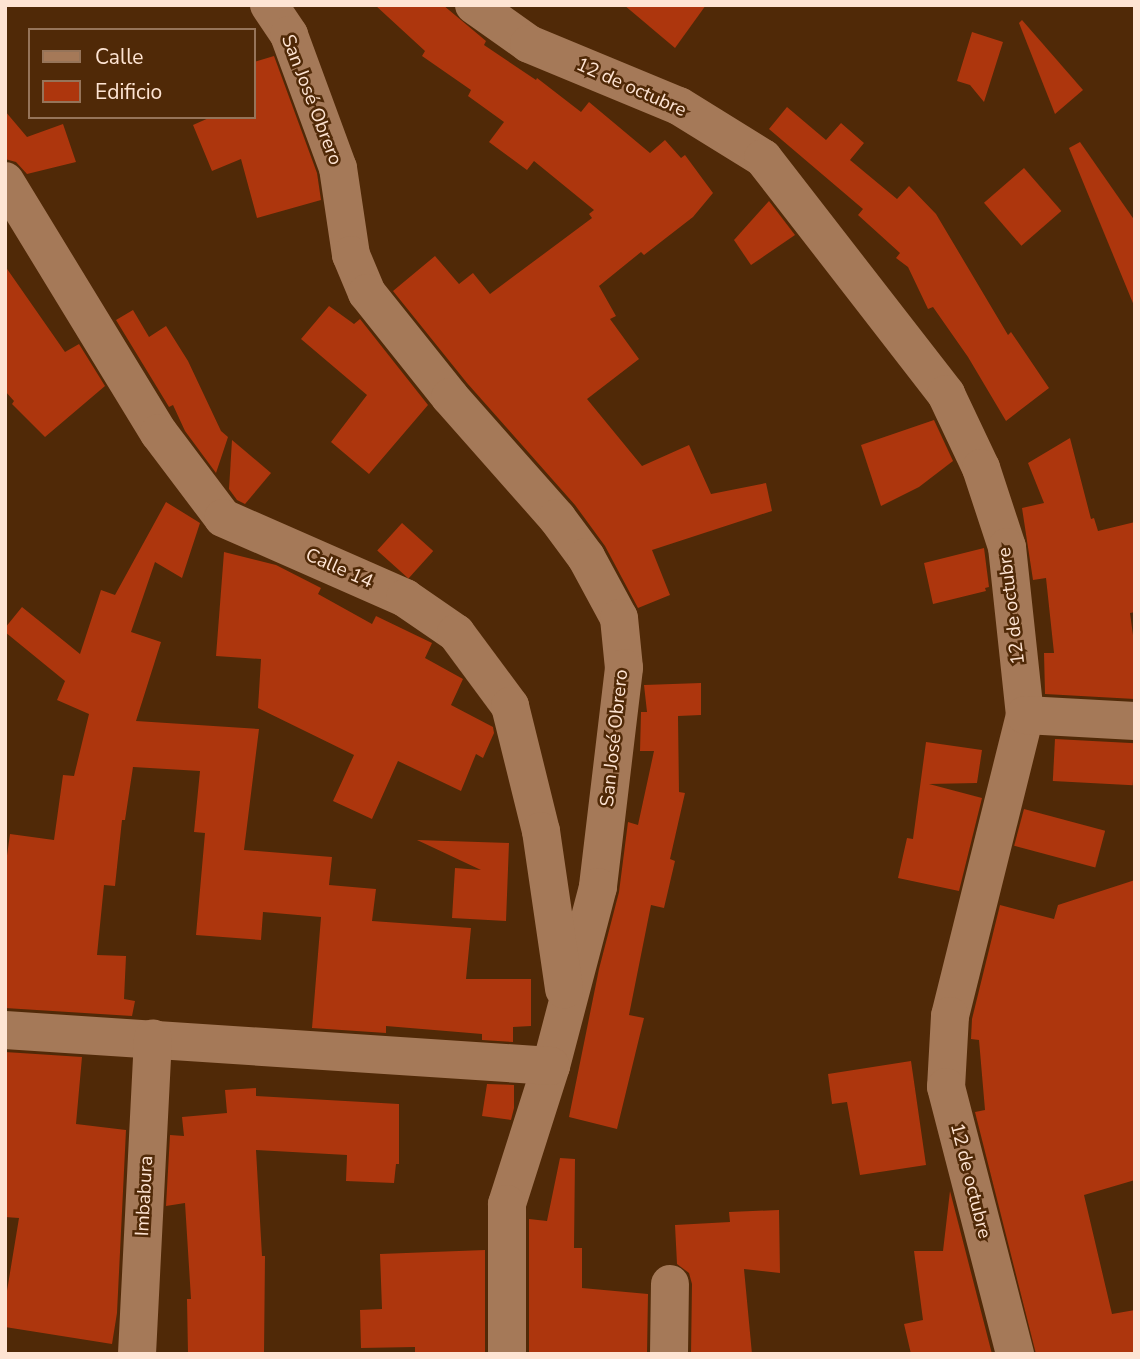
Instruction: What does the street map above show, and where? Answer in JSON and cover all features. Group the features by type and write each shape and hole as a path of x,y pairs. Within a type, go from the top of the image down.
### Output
{"street":[{"name":"San José Obrero","path":"269,5 289,34 338,168 351,255 367,293 450,397 557,518 586,557 619,618 624,668 598,887 551,1066 507,1204 507,1354"},
{"name":"12 de octubre","path":"474,5 529,44 679,106 763,158 946,394 981,468 1007,547 1025,715 950,1016 946,1087 1015,1354"},
{"name":"Calle 14","path":"5,181 159,433 223,518 405,598 456,634 510,706 541,831 566,1004"},
{"path":"1025,715 1135,721"},
{"path":"5,1030 551,1066"},
{"name":"Imbabura","path":"137,1354 153,1038"},
{"path":"669,1354 670,1284"}],"building":[{"path":"375,5 443,5 486,41 484,45 536,80 537,78 581,112 589,102 650,153 665,140 681,158 685,155 713,193 693,217 644,255 641,252 599,286 616,316 610,319 639,359 587,399 642,466 689,445 711,494 766,483 772,511 652,550 670,595 638,608 605,546 575,505 467,383 393,291 435,256 459,284 473,273 490,294 592,218 589,214 594,210 534,161 527,170 489,142 504,122 468,96 471,90 422,56 425,51"},
{"path":"624,5 706,5 675,48"},
{"path":"1022,20 1083,90 1055,114 1019,23"},
{"path":"972,32 1003,42 984,102 970,85 957,81"},
{"path":"274,56 317,173 321,200 257,218 241,159 212,171 193,125 206,119 256,119 256,61"},
{"path":"787,107 826,140 841,123 864,143 850,160 897,199 909,186 936,214 1008,335 1011,332 1049,388 1006,421 968,357 933,307 928,309 908,267 896,258 900,253 858,215 863,209 769,129"},
{"path":"5,111 27,137 63,124 76,162 27,174 16,162 5,159"},
{"path":"1080,142 1135,221 1135,308 1069,148"},
{"path":"1024,168 1061,211 1021,246 984,203"},
{"path":"769,201 795,235 751,265 734,240"},
{"path":"5,266 65,352 79,344 105,386 45,437 12,404 14,401 5,391"},
{"path":"329,306 354,324 360,319 428,405 369,474 331,442 367,395 301,339"},
{"path":"133,310 149,337 166,326 188,361 221,431 228,437 216,473 185,431 173,405 169,407 116,320"},
{"path":"934,420 953,461 919,487 881,506 861,445"},
{"path":"1070,438 1091,519 1094,518 1098,531 1135,522 1135,612 1130,613 1135,650 1135,699 1045,694 1044,653 1054,653 1046,578 1033,580 1022,508 1044,503 1028,463"},
{"path":"232,440 271,473 245,504 237,500 229,489"},
{"path":"166,502 200,523 182,578 155,562 131,632 161,642 136,721 259,729 244,850 332,857 329,885 376,889 372,921 471,928 466,979 531,979 531,1026 513,1027 513,1042 482,1040 482,1034 386,1026 386,1033 312,1028 321,917 263,912 261,940 196,935 205,833 194,832 200,771 133,767 125,820 122,820 115,886 104,885 97,955 126,956 124,999 135,1001 132,1016 5,1008 5,870 10,834 54,840 63,775 74,776 89,714 57,700 65,681 5,632 5,628 22,607 80,654 101,590 115,595"},
{"path":"402,523 433,551 408,579 377,550"},
{"path":"984,548 989,587 985,588 986,591 933,604 924,563"},
{"path":"224,552 276,565 321,588 318,594 372,624 376,616 432,643 425,658 463,679 451,705 493,727 494,733 483,758 476,754 461,791 398,761 372,819 333,801 354,755 258,708 261,659 216,656"},
{"path":"701,683 701,715 678,716 679,792 685,793 670,859 675,861 664,908 651,905 629,1015 644,1018 617,1129 569,1117 599,969 619,892 628,822 638,825 654,751 640,751 641,712 647,712 644,685"},
{"path":"1055,739 1135,743 1133,785 1053,781"},
{"path":"926,742 982,750 977,783 929,784 982,798 959,891 898,878 907,838 913,839"},
{"path":"1024,809 1105,831 1095,867 1014,846"},
{"path":"417,840 509,843 506,921 452,918 455,868 481,870"},
{"path":"1135,880 1135,1180 1084,1195 1112,1314 1135,1310 1135,1354 1036,1354 975,1112 985,1110 979,1040 971,1039 972,1019 1000,905 1054,919 1058,905"},
{"path":"5,1052 82,1057 76,1124 126,1130 117,1313 112,1344 5,1327 5,1303 19,1218 5,1217"},
{"path":"911,1061 926,1165 860,1175 847,1102 832,1104 828,1074"},
{"path":"487,1084 514,1085 511,1120 482,1116"},
{"path":"256,1088 256,1096 399,1104 399,1164 396,1164 394,1183 346,1181 347,1155 256,1150 262,1256 265,1256 264,1354 188,1354 187,1299 191,1299 185,1203 166,1206 170,1135 184,1136 182,1117 227,1113 225,1090"},
{"path":"560,1158 575,1159 574,1248 582,1248 582,1288 648,1294 647,1354 529,1354 529,1219 547,1221"},
{"path":"950,1191 992,1354 911,1354 904,1324 923,1320 914,1251 943,1251"},
{"path":"779,1210 780,1273 744,1269 752,1354 691,1354 692,1284 689,1273 677,1264 675,1225 730,1222 729,1212"},
{"path":"485,1250 485,1353 415,1354 415,1347 361,1348 360,1310 382,1309 380,1254"}]}
